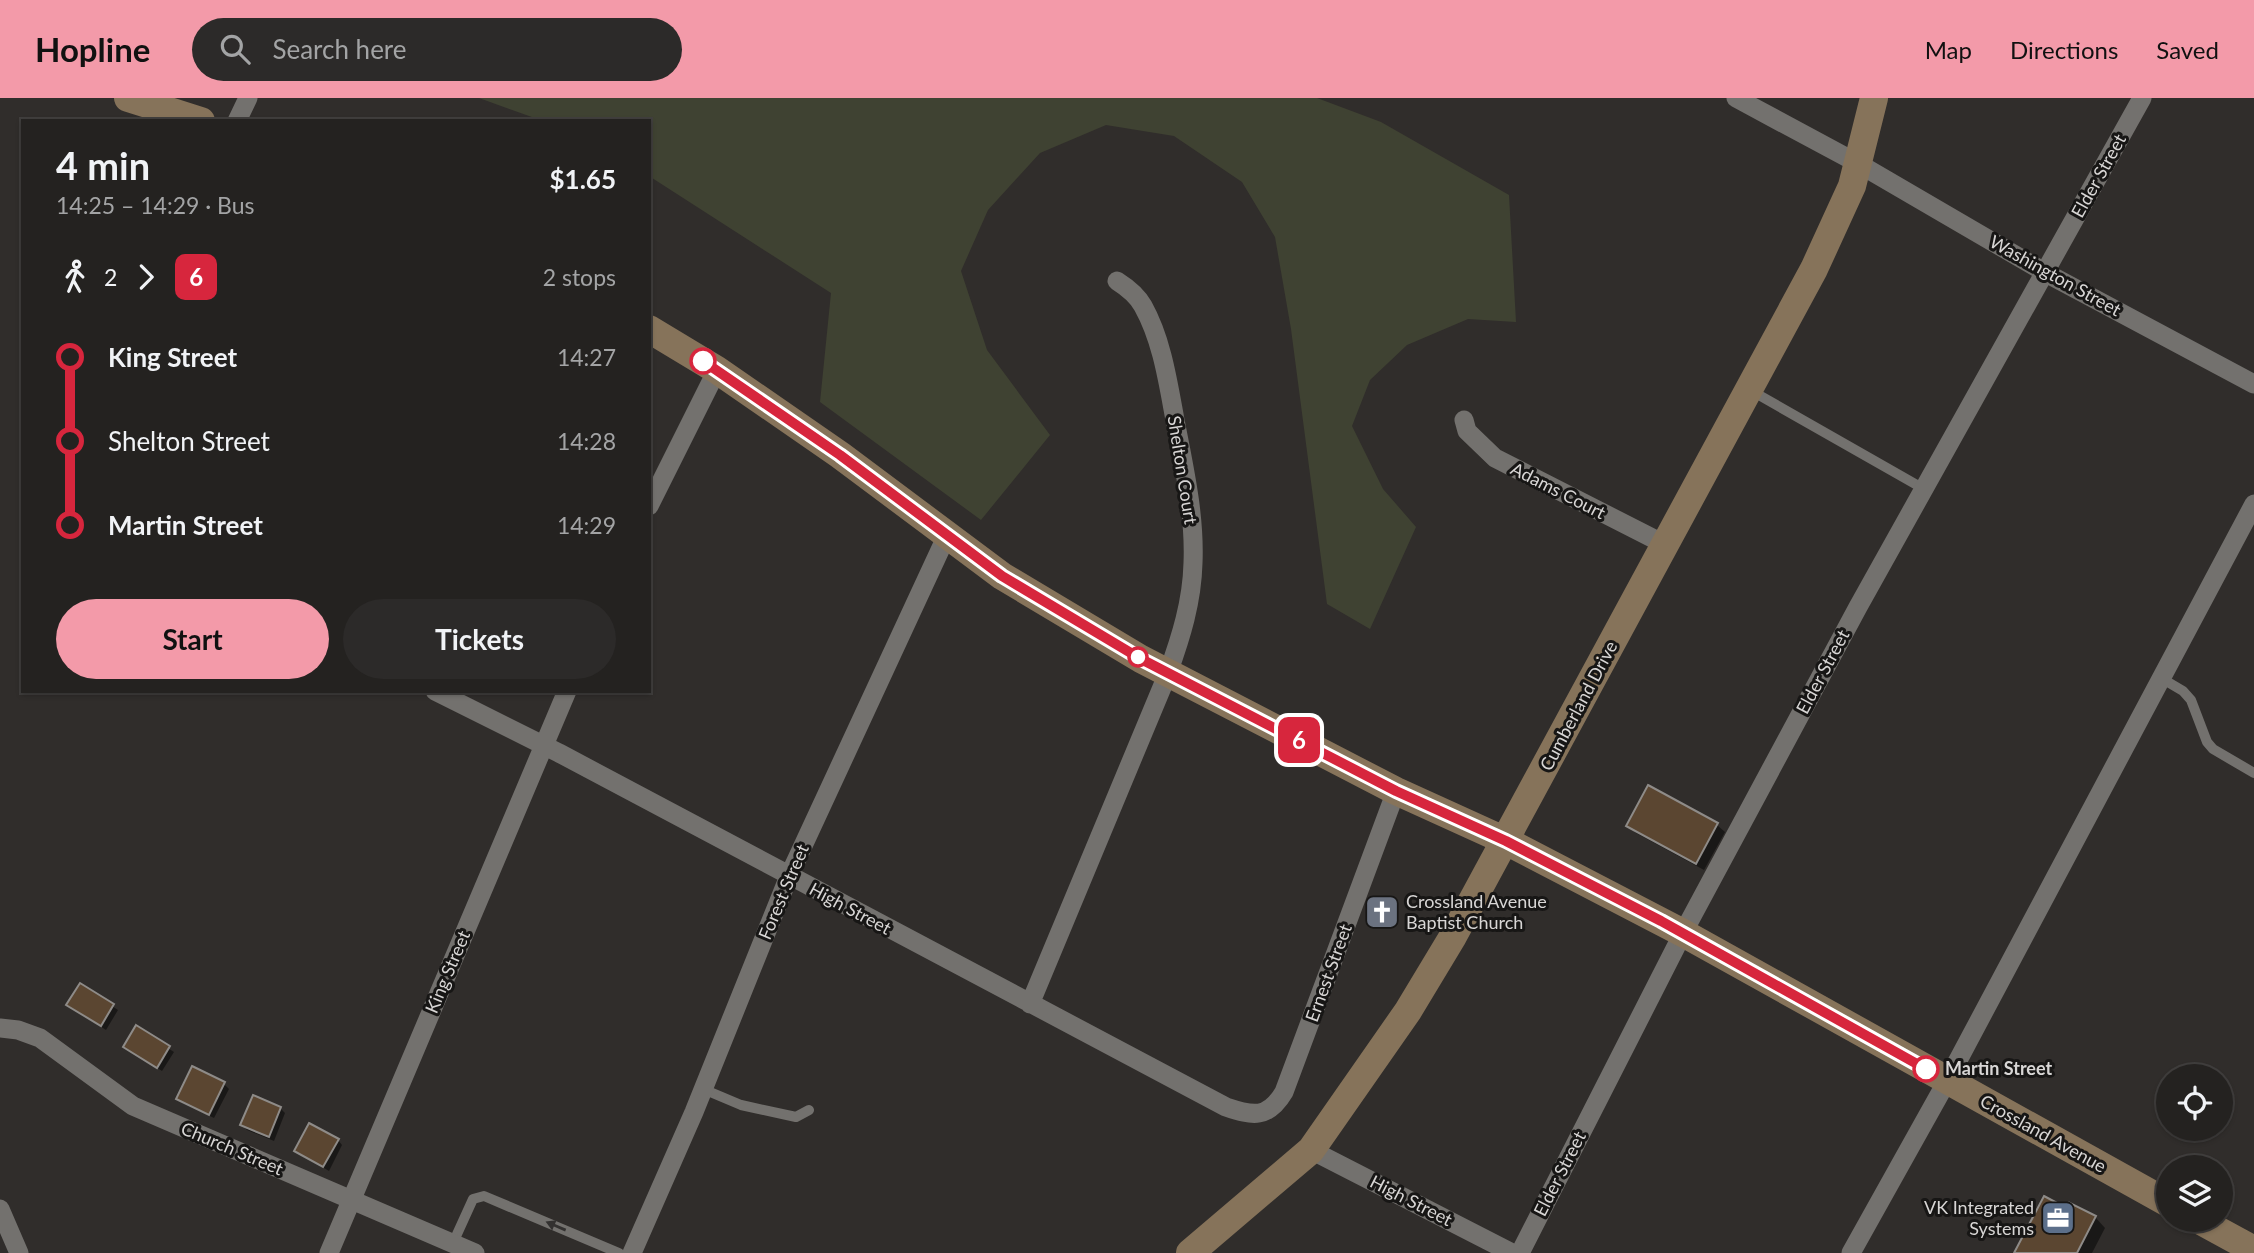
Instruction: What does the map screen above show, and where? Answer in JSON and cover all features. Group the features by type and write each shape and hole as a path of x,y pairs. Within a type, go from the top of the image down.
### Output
{"main road":[{"path":"128,98 195,119"},
{"name":"Cumberland Drive","path":"1197,1249 1311,1150 1408,1011 1452,938 1750,390 1835,227 1859,164 1874,98"},
{"name":"Crossland Avenue","path":"651,330 717,370 840,455 1002,576 1070,618 1168,673 1396,791 1506,841 1683,933 2156,1196"},
{"path":"2221,1232 2254,1250"}],"street":[{"path":"238,119 248,98"},
{"name":"Washington Street","path":"1736,98 1859,164 2046,273 2254,384"},
{"name":"Elder Street","path":"1520,1253 1683,933 1858,607 2142,98"},
{"name":"Shelton Court","path":"1030,1004 1168,673 1191,596 1193,562 1189,505 1170,393 1151,321 1136,296 1117,281"},
{"path":"651,502 717,370"},
{"name":"Adams Court","path":"1464,420 1468,431 1495,458 1666,545"},
{"path":"1851,1253 1947,1080 2254,504"},
{"name":"Forest Street","path":"632,1253 703,1089 789,876 947,535"},
{"name":"High Street","path":"439,693 1226,1107 1255,1114 1268,1111"},
{"name":"King Street","path":"328,1253 566,693"},
{"name":"Ernest Street","path":"1268,1111 1278,1102 1291,1075 1396,791"},
{"name":"Church Street","path":"0,1028 18,1030 40,1038 133,1106 475,1253"},
{"name":"High Street","path":"1311,1150 1512,1253"},
{"path":"0,1209 19,1253"}],"lane":[{"path":"1750,390 1924,489"},
{"path":"2161,678 2183,691 2191,700 2207,742 2213,749 2254,774"},
{"path":"703,1089 741,1105 796,1117 809,1110"},
{"path":"453,1243 473,1199 484,1196 619,1253"}],"green space":[{"path":"479,98 1317,98 1381,122 1509,195 1516,322 1468,319 1407,345 1370,380 1352,426 1383,489 1416,527 1370,629 1327,604 1291,329 1275,237 1242,182 1174,136 1106,125 1040,153 988,210 961,271 987,350 1050,435 981,520 820,402 831,293 651,177 651,119 537,119"}],"building":[{"path":"1648,785 1718,823 1696,864 1626,826"},
{"path":"80,983 114,1004 101,1026 66,1005"},
{"path":"136,1025 170,1046 157,1068 123,1047"},
{"path":"192,1066 225,1082 209,1115 176,1099"},
{"path":"253,1095 281,1107 269,1137 240,1125"},
{"path":"309,1123 339,1139 323,1167 294,1151"},
{"path":"2044,1196 2072,1211 2070,1203 2096,1216 2077,1253 2014,1253"}],"bus line":[{"name":"6","path":"703,361 840,455 1002,576 1070,618 1141,659 1396,791 1506,841 1661,921 1926,1069"}],"place":[{"name":"Crossland Avenue Baptist Church","path":"1382,912"},
{"name":"Martin Street","path":"1926,1069"},
{"name":"VK Integrated Systems","path":"2058,1218"}]}
